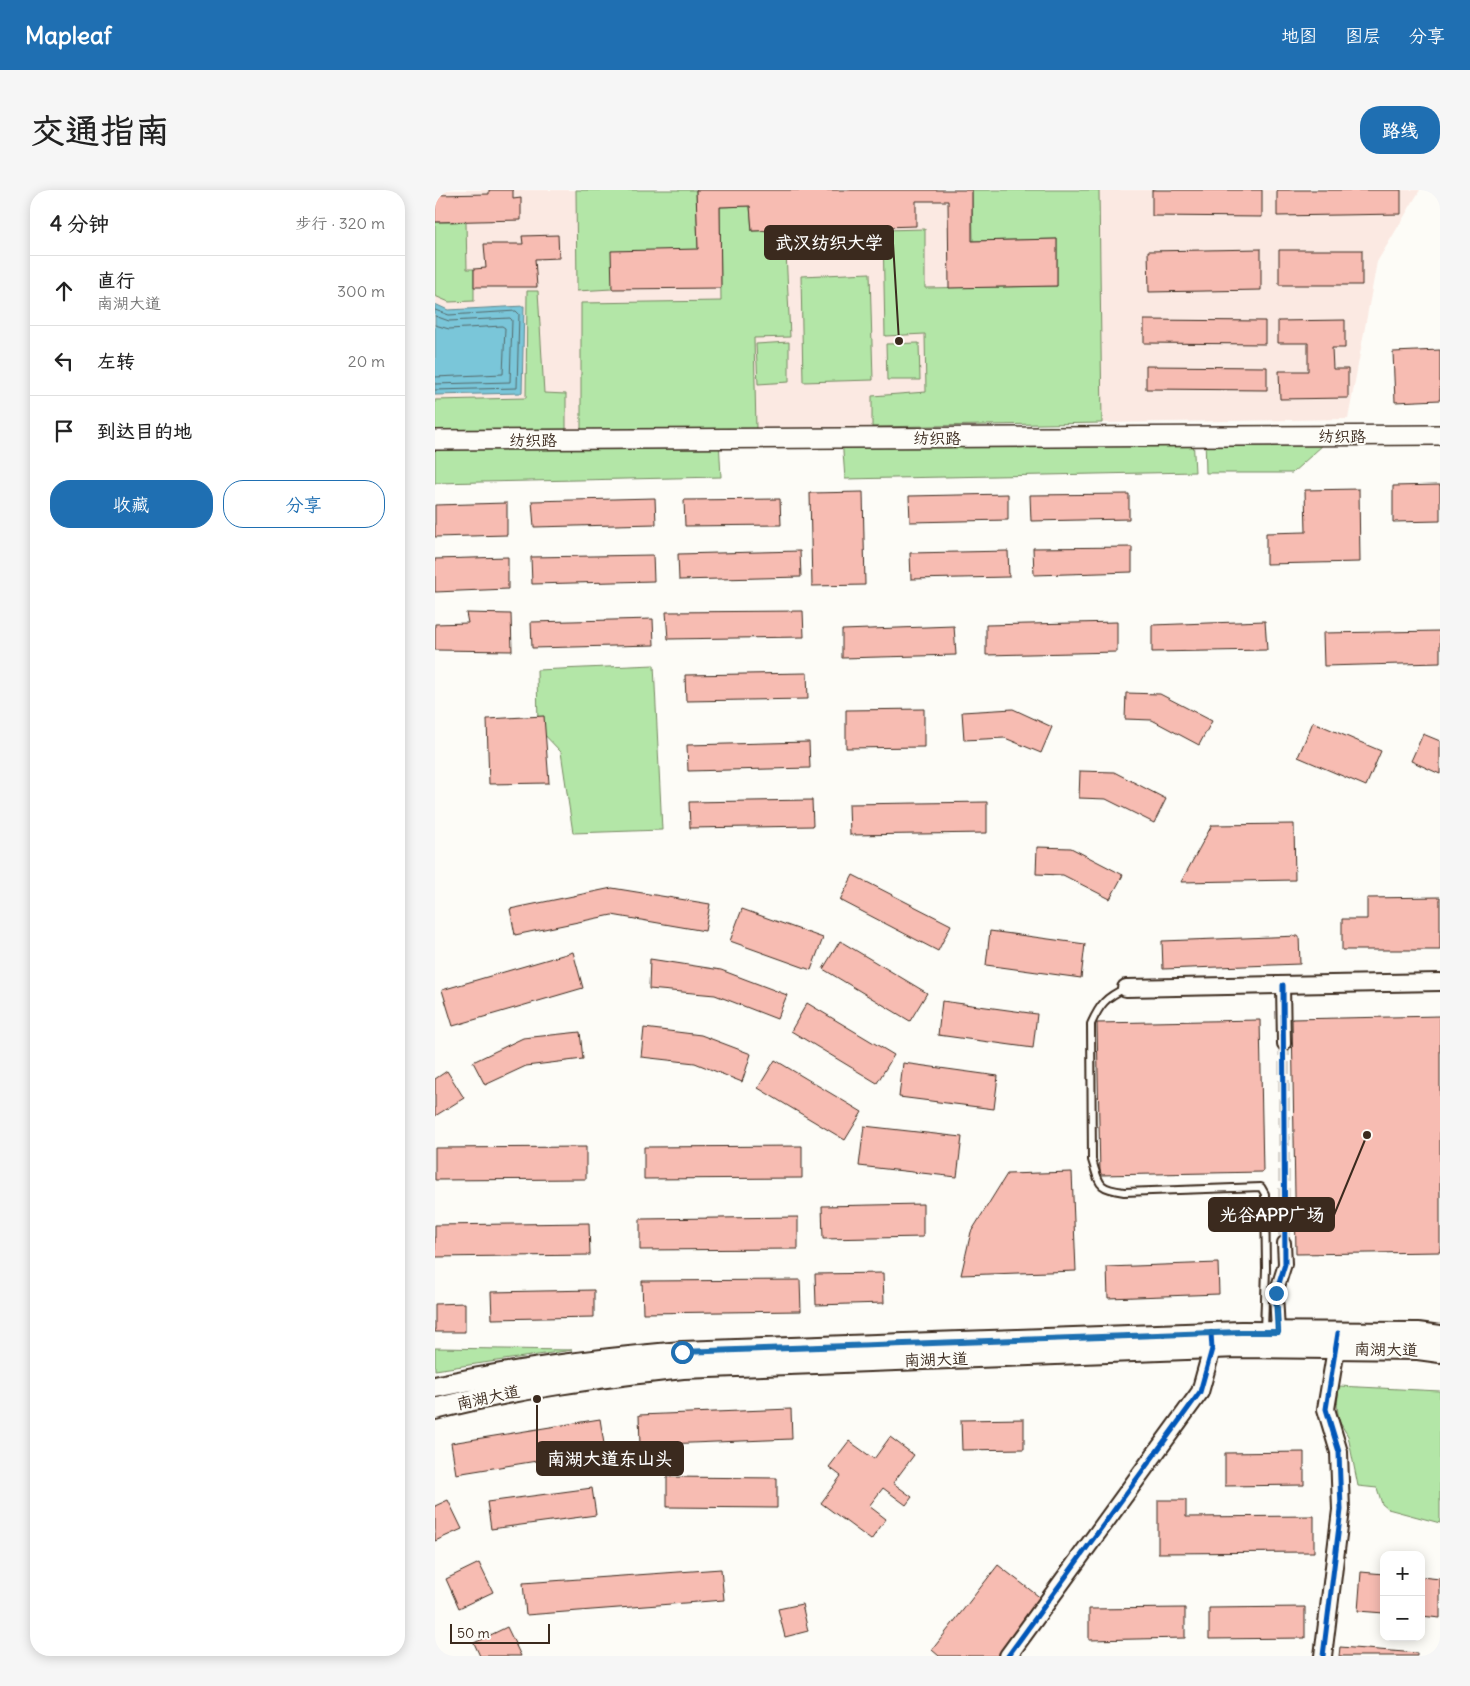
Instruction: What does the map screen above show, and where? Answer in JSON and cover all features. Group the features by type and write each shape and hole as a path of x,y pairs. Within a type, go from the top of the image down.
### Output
{"main road":[{"name":"纺织路","path":"435,440 1440,435"},
{"name":"南湖大道","path":"435,1409 527,1388 683,1368 1212,1341 1271,1332 1440,1352"},
{"name":"南湖大道","path":"435,1387 511,1372 607,1358 682,1352 1337,1340 1418,1333 1440,1336"}],"street":[{"path":"1126,988 1440,982"},
{"path":"1283,985 1284,1044"},
{"path":"1271,1332 1276,1293 1285,1264 1285,1243"},
{"path":"1323,1656 1341,1510 1339,1452 1326,1409 1337,1340"},
{"path":"1007,1656 1200,1392 1212,1341"}],"lane":[{"path":"1126,988 1112,994 1099,1006 1091,1024 1092,1160 1099,1181 1106,1190 1125,1192 1261,1187 1265,1194 1266,1268 1271,1332"}],"shaded area":[{"path":"435,190 1420,190 1377,262 1348,419 435,434"}],"green space":[{"path":"576,190 696,190 698,249 612,289 577,291"},
{"path":"972,190 1099,190 1102,423 872,427 872,396 926,392 925,334 885,336 883,230 925,229 925,288 1057,286 1057,239 973,241"},
{"path":"750,206 752,231 785,230 790,337 754,338 756,429 581,431 581,303 721,301 720,207"},
{"path":"435,222 466,222 467,269 474,269 474,301 449,302 435,296"},
{"path":"870,273 873,380 803,382 801,276"},
{"path":"527,291 538,291 544,393 566,394 566,432 435,434 435,400 526,398"},
{"path":"789,342 789,382 758,384 756,344"},
{"path":"919,343 920,380 887,380 886,344"},
{"path":"1193,436 1195,472 845,479 842,438"},
{"path":"1205,436 1333,436 1292,473 1206,473"},
{"path":"719,439 721,477 435,483 435,440"},
{"path":"654,665 662,830 573,833 561,752 538,728 537,670"},
{"path":"435,1348 572,1350 435,1370"},
{"path":"1339,1386 1440,1391 1440,1523 1388,1509 1382,1504 1377,1488 1358,1486 1348,1436 1339,1421 1337,1406"}],"water":[{"path":"435,304 448,310 524,306 522,393 435,395"}],"building":[{"path":"489,190 513,190 513,199 521,198 521,220 435,222 435,195 489,194"},
{"path":"696,190 972,190 972,241 1057,239 1057,286 949,288 948,201 916,201 916,226 752,231 750,206 720,207 721,288 612,289 611,251 698,249"},
{"path":"1152,190 1262,190 1262,217 1152,216"},
{"path":"1277,190 1401,190 1401,214 1277,216"},
{"path":"558,235 559,258 535,259 537,287 474,287 474,269 486,268 484,244 523,244 522,236"},
{"path":"1261,249 1261,290 1149,292 1148,251"},
{"path":"1279,250 1362,250 1362,285 1279,285"},
{"path":"1144,320 1265,321 1265,344 1144,343"},
{"path":"1345,320 1345,348 1332,348 1333,369 1348,369 1348,398 1280,399 1279,371 1308,371 1308,343 1278,343 1278,321"},
{"path":"1440,350 1440,400 1395,402 1393,352"},
{"path":"1146,366 1267,367 1267,390 1146,389"},
{"path":"1440,485 1440,521 1393,522 1393,486"},
{"path":"1359,489 1360,562 1266,564 1266,533 1306,532 1305,490"},
{"path":"863,492 865,585 812,586 810,493"},
{"path":"1008,494 1008,520 910,522 909,496"},
{"path":"1129,494 1129,519 1031,521 1030,495"},
{"path":"655,498 656,524 534,527 532,501"},
{"path":"780,499 781,525 685,526 684,500"},
{"path":"507,503 507,535 435,537 435,505"},
{"path":"1132,547 1132,572 1034,575 1033,548"},
{"path":"800,551 801,577 679,580 678,554"},
{"path":"1008,551 1009,577 911,579 910,553"},
{"path":"653,555 654,581 532,584 531,557"},
{"path":"508,557 508,589 435,592 435,559"},
{"path":"803,611 804,637 668,639 666,612"},
{"path":"466,613 511,614 512,651 435,650 435,624 468,623"},
{"path":"653,619 654,645 532,648 531,622"},
{"path":"1265,621 1267,650 1152,652 1152,625"},
{"path":"1117,622 1117,652 986,655 986,625"},
{"path":"954,626 956,655 842,658 842,630"},
{"path":"1440,631 1440,663 1324,666 1323,633"},
{"path":"807,673 808,699 686,701 685,675"},
{"path":"1126,693 1160,694 1212,721 1199,745 1152,720 1125,719"},
{"path":"924,709 924,747 846,748 846,710"},
{"path":"1013,709 1052,727 1041,753 1005,738 964,740 962,712"},
{"path":"544,716 549,783 489,784 487,719"},
{"path":"1313,722 1381,751 1366,786 1298,757"},
{"path":"1423,734 1440,741 1440,774 1411,761"},
{"path":"809,742 810,768 688,771 687,745"},
{"path":"1080,771 1114,772 1166,799 1154,823 1106,799 1079,798"},
{"path":"812,800 813,826 690,828 689,802"},
{"path":"987,802 987,833 850,835 849,804"},
{"path":"1294,824 1295,880 1181,882 1212,825"},
{"path":"1037,847 1071,848 1123,875 1110,899 1063,875 1036,874"},
{"path":"853,875 951,925 938,951 840,900"},
{"path":"612,888 710,904 705,931 612,915 515,935 510,909"},
{"path":"1440,897 1440,950 1342,950 1342,919 1367,919 1367,898"},
{"path":"742,909 823,938 811,970 730,941"},
{"path":"990,931 1085,944 1081,978 986,965"},
{"path":"1299,936 1300,964 1163,969 1162,941"},
{"path":"840,941 927,993 910,1021 823,969"},
{"path":"573,952 583,988 453,1026 442,990"},
{"path":"650,959 721,970 787,995 777,1019 715,995 649,989"},
{"path":"942,1001 1037,1014 1033,1048 938,1035"},
{"path":"807,1003 894,1055 877,1083 791,1031"},
{"path":"1440,1016 1440,1252 1296,1254 1292,1019"},
{"path":"1260,1020 1263,1172 1100,1175 1097,1023"},
{"path":"644,1028 701,1035 751,1054 742,1082 695,1063 641,1057"},
{"path":"580,1032 583,1059 526,1066 485,1085 473,1062 523,1038"},
{"path":"775,1060 862,1112 845,1140 758,1088"},
{"path":"903,1063 998,1076 994,1109 899,1097"},
{"path":"447,1071 464,1098 435,1116 435,1079"},
{"path":"864,1126 962,1137 957,1177 859,1166"},
{"path":"802,1146 802,1178 644,1179 644,1147"},
{"path":"586,1147 586,1179 435,1180 435,1148"},
{"path":"1072,1172 1076,1271 961,1275 971,1232 1007,1174"},
{"path":"923,1204 923,1237 823,1239 822,1206"},
{"path":"798,1217 798,1249 640,1250 640,1219"},
{"path":"589,1223 590,1255 435,1257 435,1225"},
{"path":"1218,1263 1219,1294 1108,1298 1107,1267"},
{"path":"883,1273 884,1303 816,1305 815,1274"},
{"path":"800,1280 801,1311 643,1313 642,1281"},
{"path":"594,1290 594,1317 492,1319 491,1292"},
{"path":"465,1303 465,1332 435,1332 435,1304"},
{"path":"791,1409 792,1439 640,1445 639,1415"},
{"path":"600,1419 605,1450 456,1474 451,1443"},
{"path":"1024,1419 1024,1449 962,1450 961,1420"},
{"path":"890,1437 914,1455 893,1483 912,1497 906,1505 883,1488 869,1506 886,1519 871,1540 821,1503 841,1476 829,1467 849,1441 874,1459"},
{"path":"1304,1452 1304,1485 1225,1486 1225,1453"},
{"path":"667,1477 777,1478 777,1508 667,1507"},
{"path":"592,1488 596,1515 491,1529 487,1502"},
{"path":"448,1500 462,1529 435,1541 435,1506"},
{"path":"1158,1500 1186,1500 1186,1517 1314,1516 1314,1552 1158,1553"},
{"path":"479,1563 493,1592 459,1608 446,1579"},
{"path":"998,1565 1042,1599 998,1656 939,1656 932,1650"},
{"path":"721,1569 724,1600 526,1615 523,1583"},
{"path":"1361,1572 1380,1574 1380,1613 1358,1611"},
{"path":"1425,1577 1440,1579 1440,1618 1425,1616"},
{"path":"802,1604 808,1631 785,1637 778,1609"},
{"path":"1305,1607 1305,1638 1209,1639 1209,1608"},
{"path":"1185,1608 1185,1638 1089,1640 1089,1609"},
{"path":"507,1627 521,1656 480,1656 474,1643"},
{"path":"1340,1647 1417,1653 1417,1656 1339,1656"}],"tunnel":[{"path":"1284,1044 1284,1243"}],"cycle path":[{"path":"1278,1332 1276,1293 1285,1264 1283,985"},
{"path":"1008,1656 1200,1392 1212,1349 1211,1333"},
{"path":"1323,1656 1341,1510 1339,1452 1326,1409 1338,1333"}],"place":[{"name":"武汉纺织大学","path":"899,341"},
{"name":"光谷APP广场","path":"1367,1135"},
{"name":"南湖大道东山头","path":"537,1399"}],"route":[{"path":"682,1352 1278,1332 1276,1293"}]}
